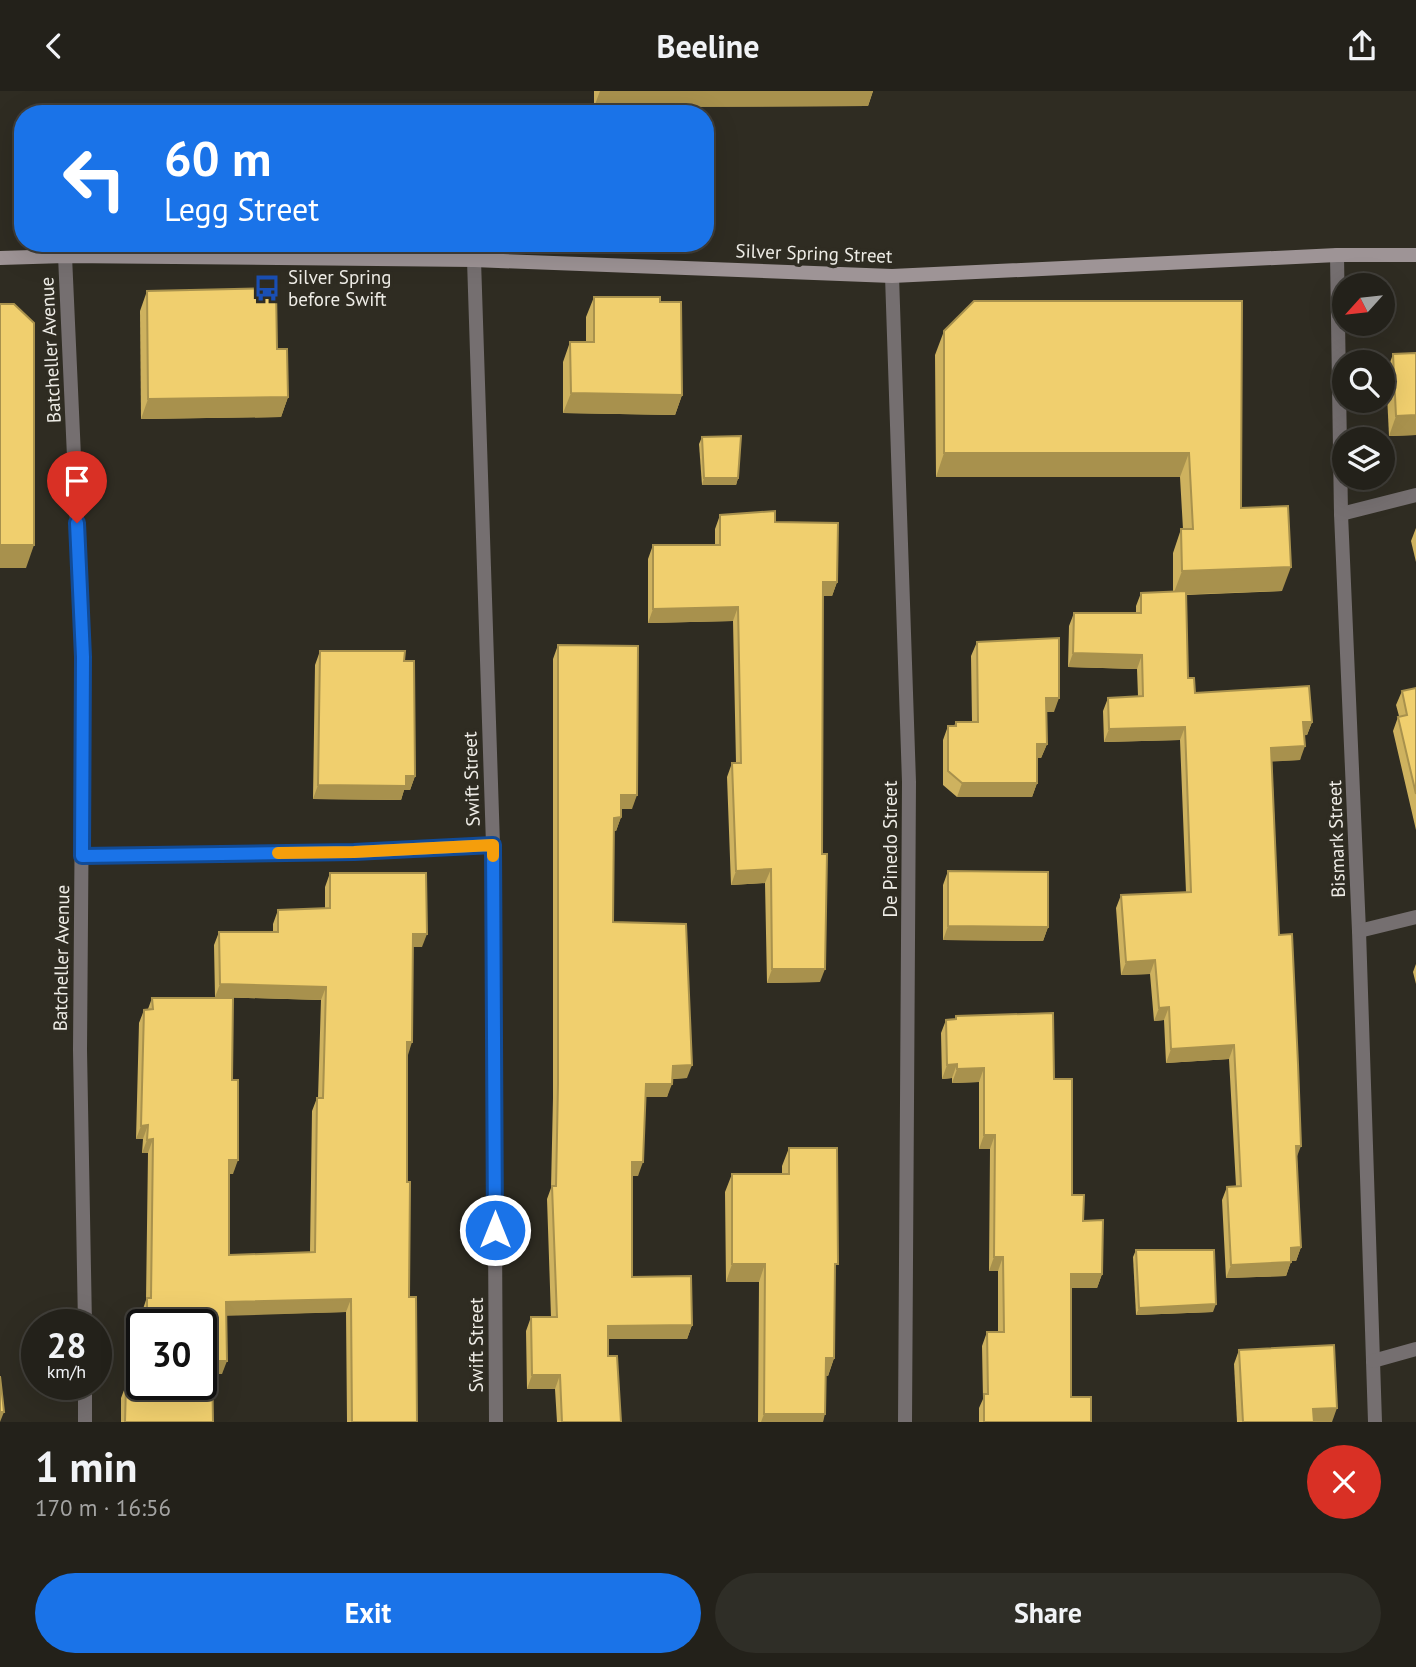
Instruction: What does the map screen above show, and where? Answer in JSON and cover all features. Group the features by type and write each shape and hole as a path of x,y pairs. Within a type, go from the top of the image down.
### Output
{"main road":[{"name":"Silver Spring Street","path":"0,258 65,256 474,260 892,276 1337,255 1416,255"}],"street":[{"name":"Bismark Street","path":"1337,255 1341,514 1359,931 1375,1422"},
{"name":"Batcheller Avenue","path":"65,256 83,657 80,1050 85,1309"},
{"name":"Swift Street","path":"474,260 493,845 496,1422"},
{"name":"De Pinedo Street","path":"892,276 909,782 905,1422"},
{"path":"1341,514 1416,495"},
{"path":"82,856 354,852 493,845"},
{"path":"1359,931 1416,917"},
{"path":"1373,1361 1416,1349"},
{"path":"85,1400 85,1422"}],"building":[{"path":"276,288 277,349 287,349 288,397 148,399 147,291"},
{"path":"594,297 660,297 660,302 681,302 682,395 571,393 570,342 594,342"},
{"path":"974,301 1242,301 1241,508 1288,506 1291,567 1182,571 1181,529 1193,529 1189,453 944,453 944,331"},
{"path":"0,304 14,304 34,323 34,545 0,545"},
{"path":"1416,353 1416,415 1396,416 1395,354"},
{"path":"741,436 738,478 704,478 702,437"},
{"path":"775,511 775,522 838,523 837,582 823,582 822,854 827,854 825,969 772,969 771,869 736,871 732,763 741,763 738,607 653,609 653,545 720,545 720,515"},
{"path":"1186,591 1188,678 1194,678 1195,693 1309,686 1312,722 1303,722 1305,746 1271,748 1279,935 1292,934 1298,1064 1301,1146 1296,1146 1301,1247 1291,1248 1291,1262 1231,1265 1227,1187 1241,1186 1234,1045 1171,1049 1169,1007 1159,1008 1155,960 1126,962 1121,895 1191,892 1185,727 1109,729 1108,698 1143,696 1142,655 1073,653 1074,613 1141,613 1141,593"},
{"path":"1059,638 1059,698 1046,698 1047,744 1037,744 1037,783 962,783 948,771 948,726 956,726 956,722 978,722 977,642"},
{"path":"558,645 638,646 637,795 621,795 621,817 614,818 613,922 686,924 692,1065 673,1066 672,1084 646,1084 643,1162 632,1162 632,1277 691,1276 692,1325 608,1326 608,1356 617,1356 621,1422 562,1422 560,1375 532,1375 531,1317 557,1317 552,1186 556,1186 558,1084"},
{"path":"320,651 405,651 404,661 414,661 415,776 406,776 406,786 318,785"},
{"path":"1416,688 1416,794 1398,717 1407,715 1402,691"},
{"path":"948,871 1048,872 1048,927 948,926"},
{"path":"330,873 426,873 427,934 413,934 412,1042 407,1042 409,1297 416,1297 417,1422 352,1422 351,1299 226,1302 227,1361 217,1361 217,1309 147,1309 147,1298 151,1298 153,1139 147,1140 148,1125 141,1126 144,1010 153,1009 152,998 233,998 232,1080 238,1080 238,1160 229,1160 229,1255 315,1252 317,1098 323,1098 326,987 220,984 219,932 278,932 278,910 330,908"},
{"path":"1053,1013 1054,1079 1072,1079 1072,1195 1084,1195 1083,1221 1103,1220 1102,1274 1071,1274 1071,1397 1091,1397 1091,1422 984,1422 984,1394 988,1394 987,1332 1004,1332 1003,1257 994,1257 995,1135 984,1135 984,1068 957,1069 957,1064 947,1065 946,1020 956,1019 956,1016"},
{"path":"789,1148 837,1148 838,1264 835,1264 834,1358 826,1358 825,1414 764,1414 765,1264 732,1264 732,1174 789,1174"},
{"path":"1136,1250 1214,1250 1216,1304 1139,1308"},
{"path":"1334,1345 1337,1408 1313,1409 1314,1422 1243,1422 1239,1350"},
{"path":"0,1376 4,1412 0,1412"},
{"path":"126,1385 126,1400 213,1400 213,1422 125,1422"}],"slow traffic":[{"path":"278,853 493,845 493,856"}],"place":[{"name":"Silver Spring before Swift","path":"267,288"}],"route":[{"path":"77,523 83,657 82,856 354,852 493,845 495,1230"}]}
